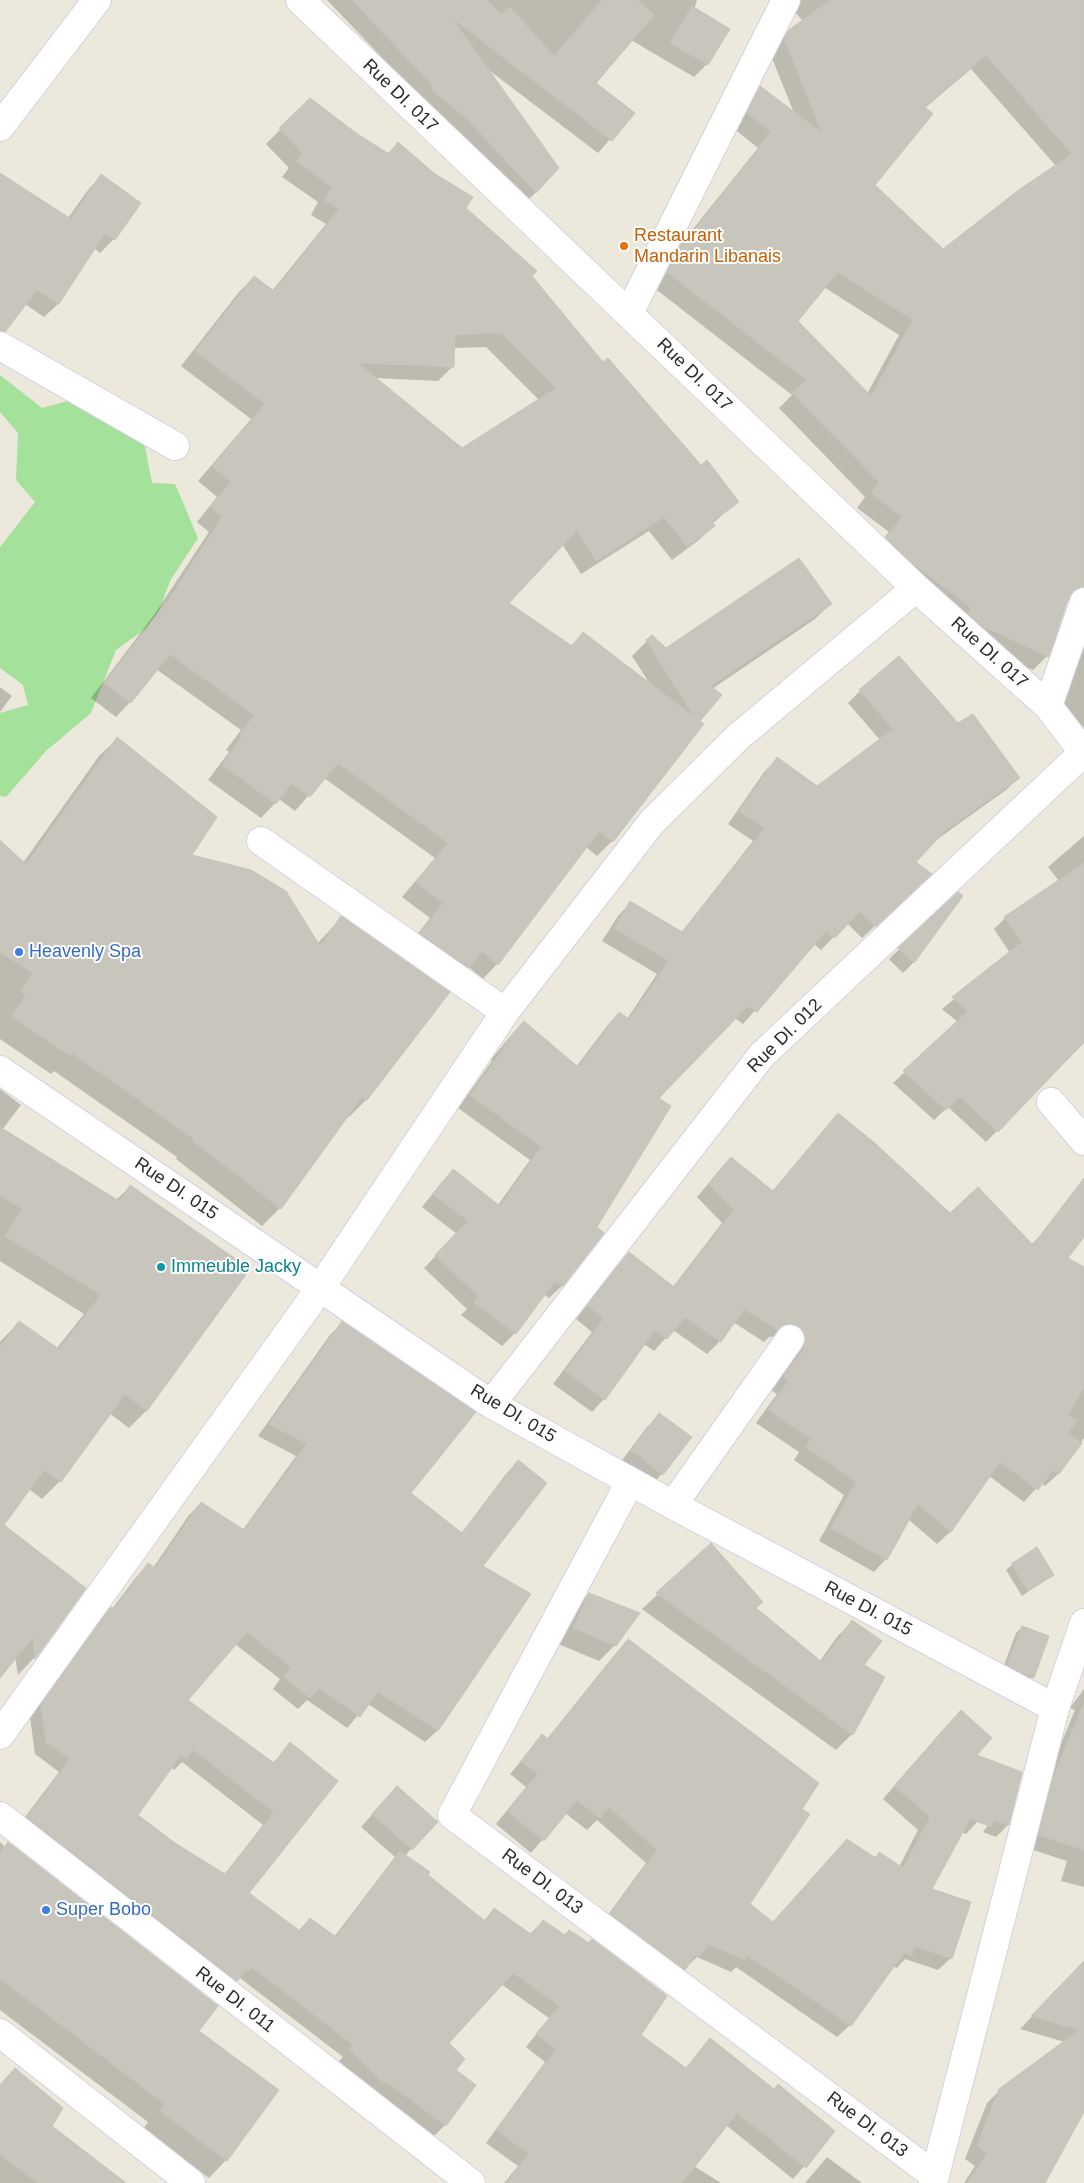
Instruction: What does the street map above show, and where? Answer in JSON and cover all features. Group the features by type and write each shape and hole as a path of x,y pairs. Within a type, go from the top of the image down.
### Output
{"street":[{"path":"0,127 97,0"},
{"name":"Rue DI. 017","path":"300,0 916,588 1048,706 1084,752"},
{"path":"630,313 786,0"},
{"path":"0,346 175,446"},
{"path":"0,1735 321,1287 505,1012 652,822 738,737 916,588"},
{"path":"1048,706 1084,602"},
{"name":"Rue DI. 012","path":"491,1404 762,1055 1084,752"},
{"path":"261,842 505,1012"},
{"name":"Rue DI. 015","path":"0,1070 491,1404 672,1505 1055,1708"},
{"path":"1051,1102 1084,1141"},
{"path":"672,1505 790,1339"},
{"name":"Rue DI. 013","path":"630,1482 452,1815 934,2180"},
{"path":"934,2180 1055,1708 1084,1623"},
{"name":"Rue DI. 011","path":"0,1816 471,2183"},
{"path":"0,2033 184,2181"}],"green space":[{"path":"0,375 42,408 93,394 140,420 152,483 175,484 198,538 170,581 155,622 116,650 91,713 46,751 6,797 0,796 0,713 28,705 23,685 0,668 0,547 35,502 16,480 18,433 0,412"}],"building":[{"path":"352,0 487,0 501,15 510,7 554,56 602,0 637,0 654,15 596,83 635,113 612,141 452,18 559,168 536,193 467,119 431,89 433,86"},
{"path":"830,0 1084,0 1084,587 1074,590 1069,596 1049,657 984,627 968,614 971,608 912,563 886,538 902,517 871,493 879,482 792,393 806,380 667,272 679,249 771,132 747,113 760,86 822,133 784,38 789,30","holes":["986,55 1072,154 1020,189 943,249 875,185 933,114 925,107","838,272 913,320 871,396 798,321"]},
{"path":"692,6 730,29 708,65 670,43"},
{"path":"310,98 356,133 389,154 398,142 435,174 473,197 466,208 537,271 532,276 603,362 608,358 701,465 707,460 739,502 712,522 715,526 687,547 664,517 596,561 577,530 509,603 572,646 583,632 694,717 646,640 652,635 666,648 799,558 832,604 711,686 722,695 700,721 704,724 613,842 599,831 498,965 482,951 469,968 420,933 443,903 416,882 448,843 338,763 310,797 292,783 276,804 222,765 242,737 240,735 254,715 170,654 131,703 104,683 169,599 222,517 210,507 231,482 212,466 265,404 195,351 254,276 274,291 339,209 324,200 332,187 296,161 302,153 279,128","holes":["501,333 556,388 462,448 358,363 454,367 455,335"]},
{"path":"0,173 71,219 101,174 141,203 115,240 105,233 59,304 37,290 5,332 0,330"},
{"path":"899,656 958,723 973,714 1020,778 945,831 916,862 932,874 876,927 860,911 835,938 826,931 757,1012 748,1006 659,1098 671,1106 597,1227 604,1233 563,1286 555,1281 516,1334 473,1302 478,1296 435,1255 468,1221 433,1194 453,1169 500,1206 541,1147 470,1095 504,1048 502,1046 524,1021 578,1067 619,1012 629,1019 669,961 614,928 630,901 682,932 765,828 739,811 777,757 817,786 893,729 859,690"},
{"path":"117,737 217,817 192,855 251,870 286,891 320,946 341,916 450,992 367,1100 362,1097 281,1209 193,1141 194,1139 72,1053 70,1056 11,1016 26,995 21,991 33,973 0,952 0,840 26,864"},
{"path":"1084,863 1084,1042 998,1132 960,1097 946,1110 903,1071 968,1011 952,997 1022,942 1004,917"},
{"path":"958,892 963,896 914,963 898,948"},
{"path":"838,1113 876,1144 950,1213 978,1187 1033,1245 1084,1178 1084,1237 1068,1258 1084,1267 1084,1387 1068,1415 1077,1421 1068,1433 1082,1443 1059,1474 1053,1470 1038,1490 1000,1462 951,1532 918,1504 887,1560 831,1528 856,1482 806,1447 811,1439 768,1410 788,1381 783,1376 805,1348 804,1333 799,1326 791,1323 783,1325 778,1330 744,1309 721,1342 685,1317 667,1339 655,1330 605,1400 565,1371 604,1318 587,1306 629,1252 674,1287 734,1210 708,1184 731,1157 773,1191"},
{"path":"0,1127 119,1201 130,1185 250,1269 147,1411 125,1394 61,1482 44,1470 4,1525 86,1588 35,1659 33,1637 0,1678 0,1347 19,1321 59,1349 101,1295 5,1236 22,1209 0,1195"},
{"path":"342,1321 476,1412 411,1493 462,1533 518,1460 547,1483 483,1566 531,1594 438,1731 378,1692 360,1717 319,1688 310,1698 284,1677 291,1667 247,1632 188,1700 274,1763 290,1742 338,1781 249,1893 300,1931 310,1918 336,1937 400,1851 430,1872 428,1875 485,1921 494,1908 532,1935 543,1920 565,1935 569,1930 589,1943 592,1939 667,1996 641,2035 686,2068 710,2038 774,2089 778,2084 835,2131 806,2168 737,2113 682,2183 505,2183 529,2154 496,2130 556,2049 536,2034 560,2006 513,1973 449,2043 465,2059 456,2070 476,2085 446,2126 385,2081 383,2083 349,2049 353,2045 252,1967 248,1972 246,1970 237,1981 27,1817 70,1759 46,1742 41,1704 111,1607 114,1609 148,1563 155,1568 201,1502 244,1530 307,1444 269,1424","holes":["193,1750 274,1812 225,1874 175,1843 138,1815 181,1755 187,1759"]},
{"path":"659,1413 692,1437 663,1475 642,1459 643,1457 631,1451"},
{"path":"711,1543 763,1602 756,1608 822,1662 852,1620 882,1641 864,1665 885,1677 853,1735 656,1593"},
{"path":"1037,1547 1054,1575 1028,1591 1011,1564"},
{"path":"589,1593 640,1613 616,1646 573,1628"},
{"path":"1022,1626 1049,1636 1034,1678 1007,1665"},
{"path":"628,1639 819,1783 802,1809 810,1814 750,1904 773,1922 847,1839 877,1859 879,1852 903,1868 930,1817 894,1786 961,1710 992,1738 977,1755 1022,1772 1009,1825 994,1820 992,1827 970,1819 932,1889 971,1902 952,1959 915,1946 911,1956 904,1953 851,2026 747,1955 745,1960 708,1944 699,1957 695,1955 685,1970 610,1914 657,1850 609,1807 600,1818 577,1800 544,1841 507,1811 538,1774 521,1761 542,1734 548,1739"},
{"path":"1083,1705 1084,1850 1039,1835 1053,1778"},
{"path":"397,1786 438,1822 412,1850 372,1814"},
{"name":"Super Bobo","path":"8,1842 218,2006 199,2031 279,2090 227,2161 160,2111 165,2104 0,1979 0,1853"},
{"path":"1084,1961 1084,2112 1045,2183 967,2183 987,2153 977,2146 999,2089 1079,2030 1031,2016"},
{"path":"15,2068 63,2108 52,2126 126,2183 38,2183 0,2154 0,2085"}],"place":[{"name":"Restaurant Mandarin Libanais","path":"624,246"},
{"name":"Heavenly Spa","path":"19,952"},
{"name":"Immeuble Jacky","path":"161,1267"},
{"name":"Super Bobo","path":"46,1910"}]}
